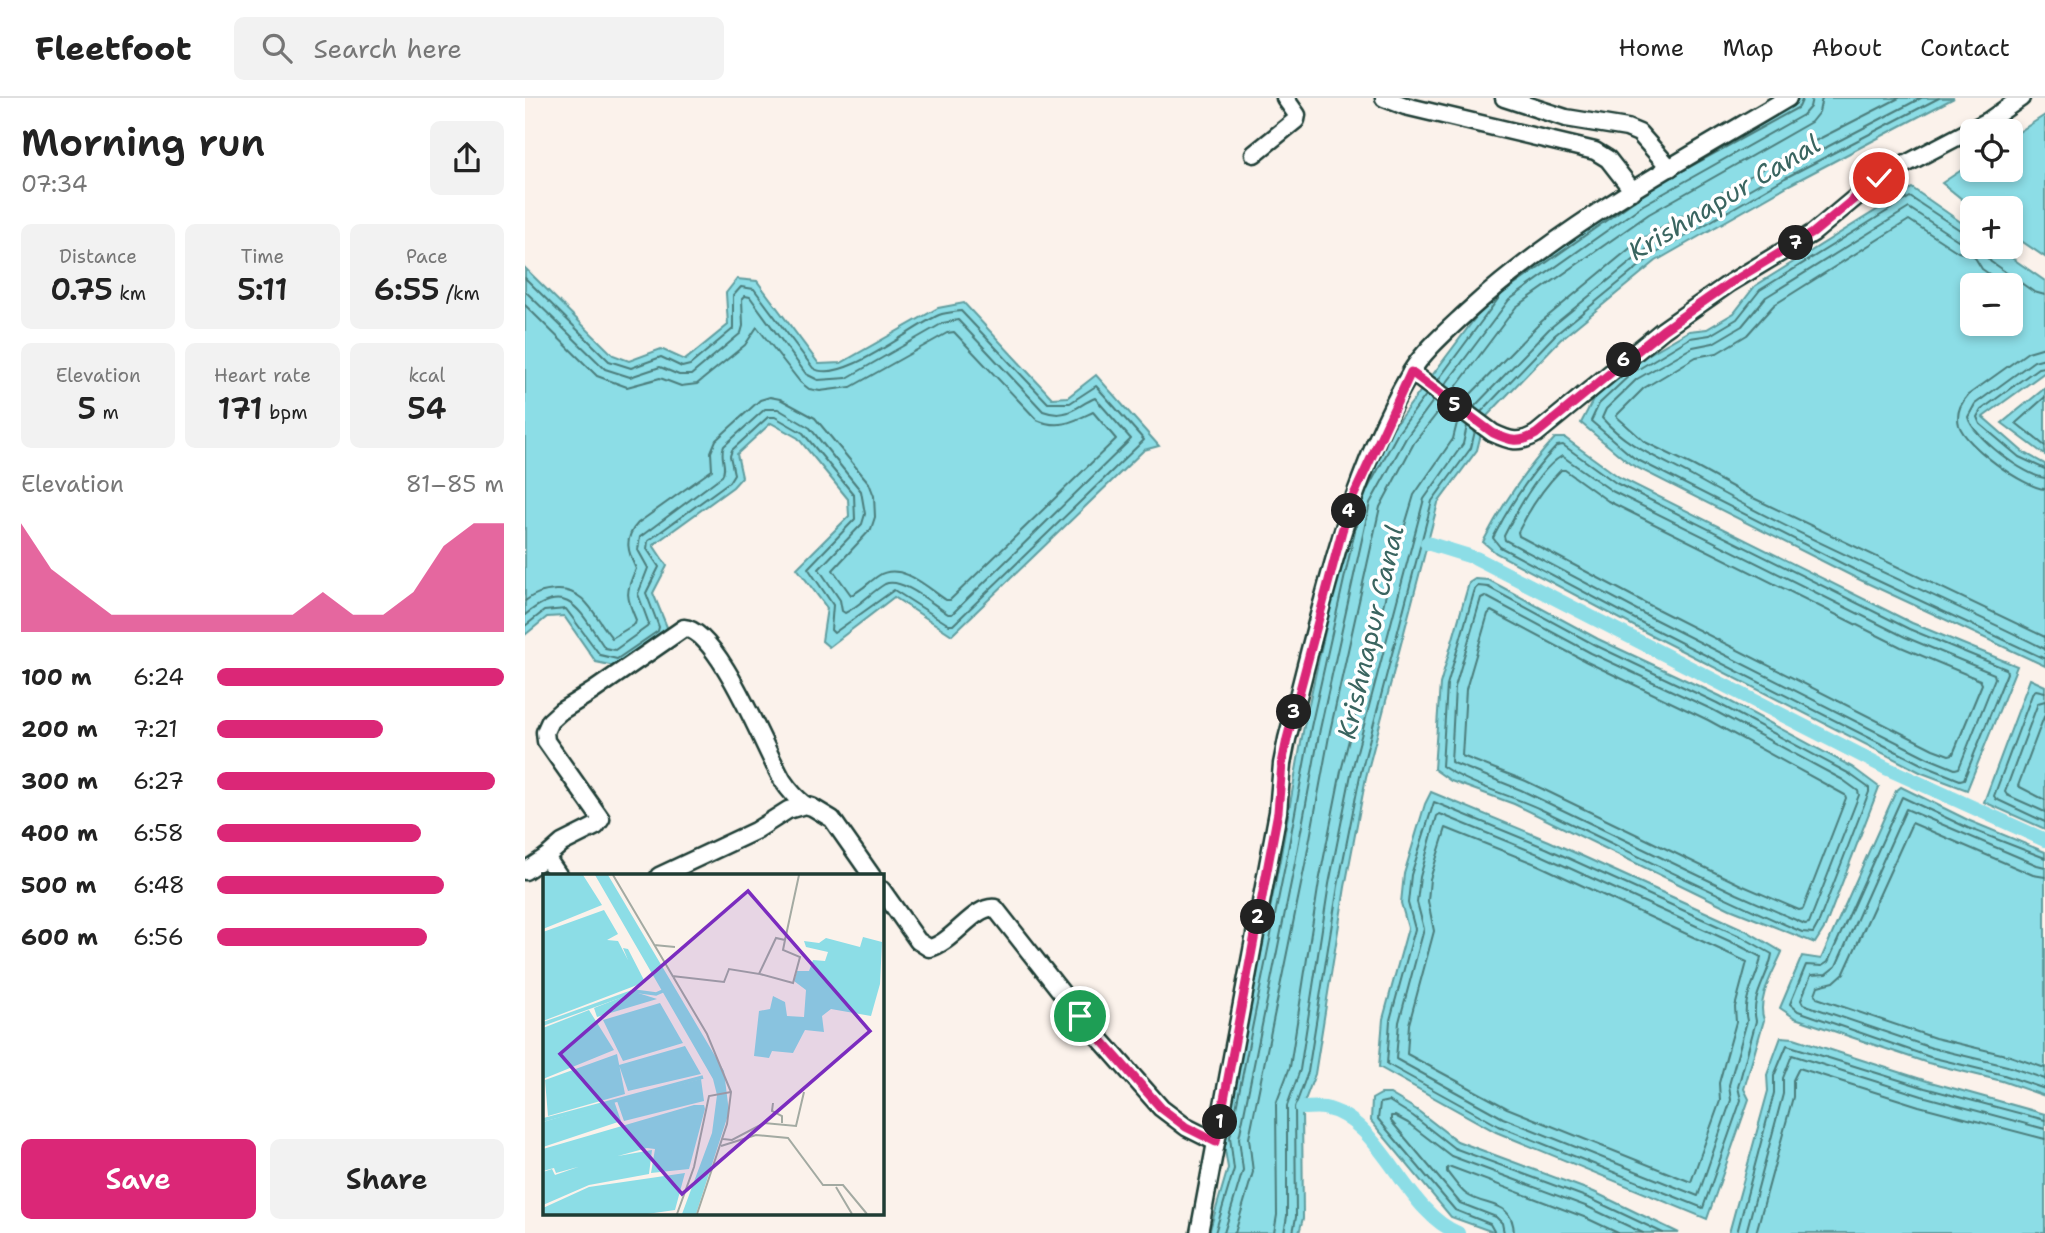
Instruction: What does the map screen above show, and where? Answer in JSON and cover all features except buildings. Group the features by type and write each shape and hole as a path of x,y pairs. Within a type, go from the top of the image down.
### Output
{"street":[{"path":"1254,154 1296,120 1297,115 1286,98"},
{"path":"1384,98 1405,106 1595,151 1608,159 1633,191"},
{"path":"1504,98 1566,118 1627,128 1639,133 1670,168"},
{"path":"1199,1233 1278,812 1287,739 1353,497 1411,372 1446,332 1483,298 1552,243 1670,168 1788,98"},
{"path":"1411,372 1493,433 1504,438 1525,441 1663,330 1730,283 1813,233 1879,178 1988,121 2021,98"},
{"path":"525,871 562,843 596,826 601,819 546,741 545,732 550,721 572,703 684,628 695,632 722,664 784,784 804,805"},
{"path":"663,874 755,831 788,810 804,805 832,819 871,874"},
{"path":"546,857 558,874"},
{"path":"884,893 918,941 929,948 940,944 984,909 995,908 1080,1016 1161,1108 1186,1127 1216,1142"}],"water":[{"name":"Krishnapur Canal","path":"1801,98 1954,98 1789,185 1656,261 1560,340 1485,418 1477,450 1438,503 1366,777 1315,1074 1302,1108 1303,1218 1299,1233 1209,1233 1228,1168 1223,1138 1280,860 1304,726 1355,497 1392,429 1497,289 1671,169"},
{"path":"2045,115 2045,257 2023,242 2023,196 1960,198 1942,183 1960,171 1960,182 2023,182 2023,129"},
{"path":"1912,188 1960,222 1960,259 2013,259 2045,281 2045,372 1983,417 2023,452 2045,464 2045,666 1854,577 1630,464 1581,423 1593,400 1627,367 1689,331 1707,329 1734,313 1755,286"},
{"path":"525,268 613,355 629,361 661,349 685,360 728,325 726,293 737,279 757,281 819,364 841,363 938,308 964,303 1052,398 1068,397 1096,375 1159,446 1144,450 952,635 894,597 829,647 822,641 827,608 797,568 849,516 848,499 798,438 771,423 737,454 742,477 733,487 653,545 667,566 653,593 669,632 619,667 596,662 564,616 547,617 525,635"},
{"path":"2045,388 2045,455 2002,423"},
{"path":"1555,438 1565,438 1619,477 1912,623 2017,666 1967,790 1922,773 1645,632 1496,553 1483,542 1516,487"},
{"path":"1475,579 1489,580 1598,639 1720,696 1852,767 1879,787 1825,927 1815,943 1730,909 1514,804 1451,781 1434,769 1440,684 1469,583"},
{"path":"2030,679 2045,686 2045,829 1984,802"},
{"path":"1901,787 1970,821 2045,852 2045,1096 2002,1081 1928,1063 1795,1018 1780,1008 1802,956 1821,959 1896,791"},
{"path":"1431,792 1549,841 1745,930 1782,952 1764,994 1764,1020 1744,1089 1749,1099 1707,1219 1496,1132 1379,1067 1383,1019 1408,928 1401,903 1404,874"},
{"path":"1781,1037 1794,1038 1927,1081 2045,1114 2045,1233 1729,1233 1768,1091 1767,1075"},
{"path":"1381,1094 1390,1094 1417,1110 1457,1141 1594,1192 1679,1233 1496,1233 1451,1217 1371,1121 1372,1099"}],"waterway":[{"path":"1427,543 1469,556"},
{"path":"1476,558 1886,768 2045,840"},
{"path":"1302,1108 1324,1108 1344,1116 1362,1129 1422,1206 1439,1222 1458,1233"}],"route":[{"path":"1080,1016 1161,1108 1186,1127 1216,1142 1278,812 1287,739 1353,497 1411,372 1493,433 1504,438 1525,441 1663,330 1730,283 1813,233 1879,178"}]}
